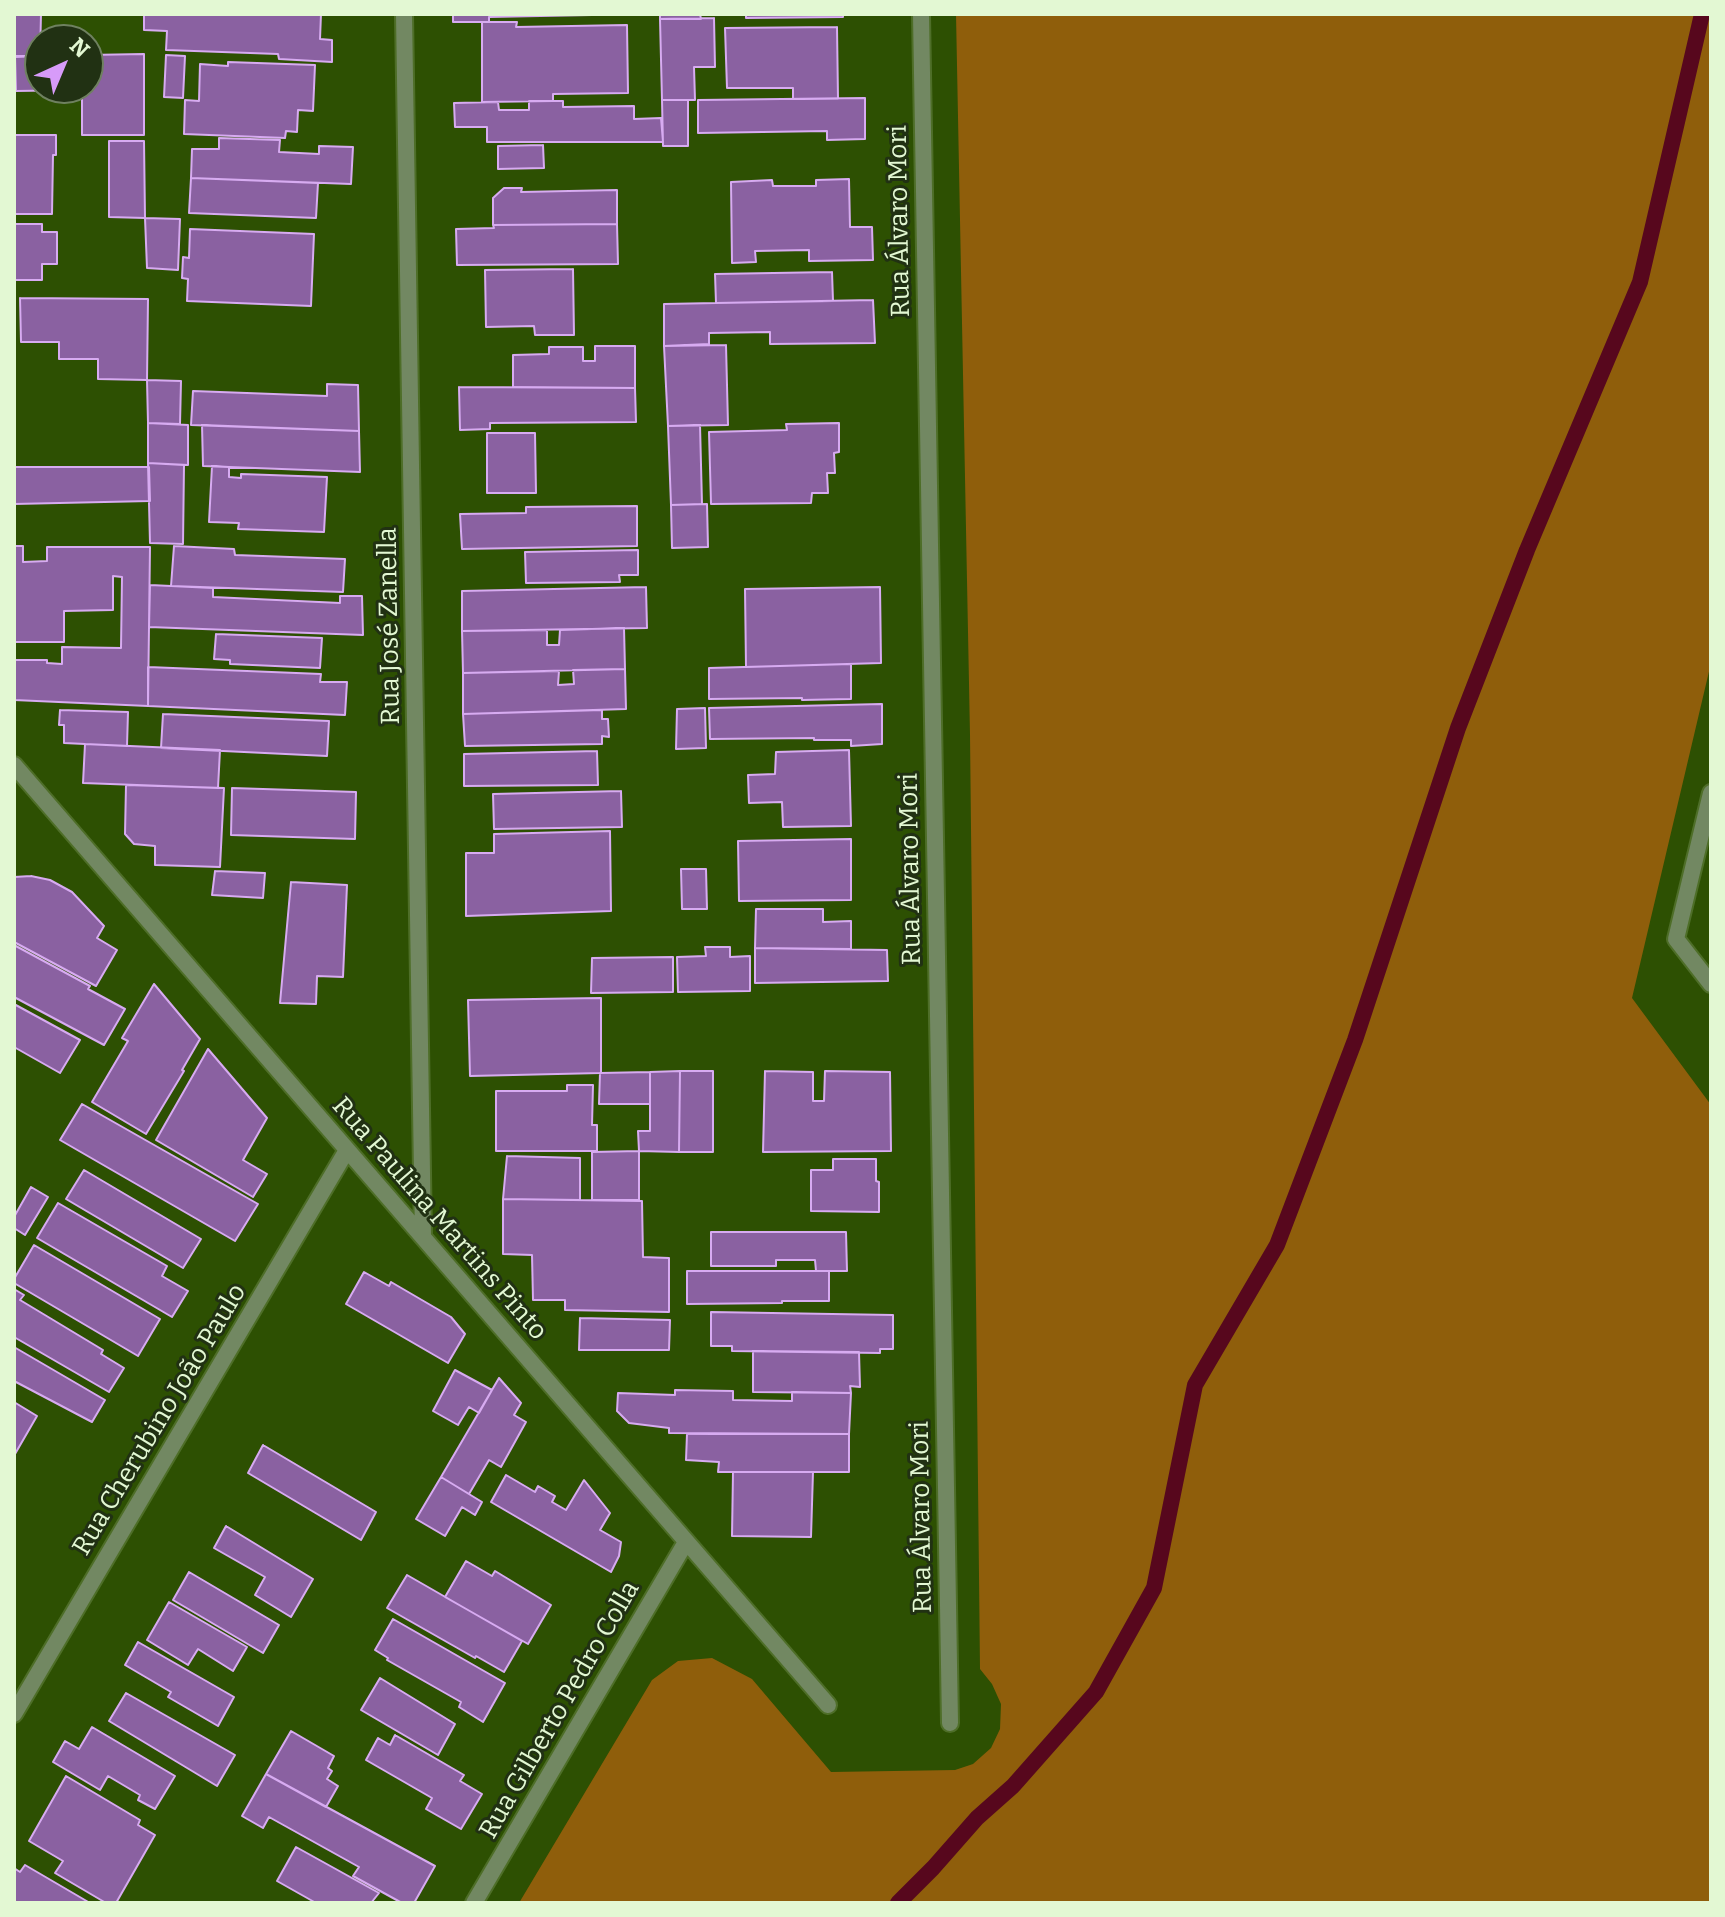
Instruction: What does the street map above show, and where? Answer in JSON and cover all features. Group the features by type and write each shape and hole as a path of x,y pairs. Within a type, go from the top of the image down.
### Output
{"street":[{"name":"Rua José Zanella","path":"404,14 423,1237"},
{"name":"Rua Álvaro Mori","path":"921,14 950,1723"},
{"name":"Rua Paulina Martins Pinto","path":"14,765 828,1705"},
{"path":"1711,793 1676,939 1711,984"},
{"name":"Rua Cherubino João Paulo","path":"14,1714 347,1150"},
{"name":"Rua Gilberto Pedro Colla","path":"474,1903 686,1542"}],"shaded area":[{"path":"956,14 1711,14 1711,663 1632,998 1711,1105 1711,1903 519,1903 652,1680 678,1661 712,1658 752,1679 831,1772 955,1770 973,1764 991,1748 1000,1729 1001,1704 992,1684 980,1669 970,735"}],"building":[{"path":"14,14 41,14 41,24 24,24 24,56 14,56"},
{"path":"144,14 321,14 320,39 332,40 332,62 279,59 278,54 166,50 167,31 144,30"},
{"path":"453,14 592,15 489,17 489,22 453,22"},
{"path":"660,14 700,14 701,19 660,19"},
{"path":"746,14 843,14 843,17 746,18"},
{"path":"714,18 715,67 694,67 695,100 662,100 660,19"},
{"path":"482,22 517,22 516,27 627,25 628,93 553,94 553,101 482,102"},
{"path":"837,27 838,99 793,99 793,88 727,88 725,28"},
{"path":"144,54 144,135 82,135 82,104 104,104 104,55"},
{"path":"166,55 185,56 183,98 164,97"},
{"path":"15,57 24,57 24,91 16,91"},
{"path":"228,62 315,65 313,111 298,110 297,132 286,131 285,138 184,134 185,100 199,101 200,64 228,66"},
{"path":"865,98 865,139 827,140 827,131 698,133 698,100"},
{"path":"662,100 688,100 688,146 663,146"},
{"path":"529,101 563,101 563,107 634,106 634,119 661,118 663,142 487,142 487,127 455,127 454,103 498,102 499,110 529,110"},
{"path":"14,135 56,135 52,214 14,214"},
{"path":"219,138 280,140 279,152 319,154 319,146 353,147 351,184 191,178 192,149 219,149"},
{"path":"109,141 144,141 145,218 109,217"},
{"path":"543,145 544,168 498,169 498,146"},
{"path":"191,178 318,183 316,218 189,213"},
{"path":"849,179 850,227 872,227 873,260 809,261 809,250 755,251 756,262 732,263 731,182 772,180 773,186 816,186 816,180"},
{"path":"504,188 522,188 521,192 617,190 617,224 493,225 493,198"},
{"path":"145,218 180,219 178,270 147,268"},
{"path":"14,224 42,224 42,232 57,232 57,264 42,264 42,280 14,280"},
{"path":"617,224 618,264 457,265 456,229 494,228 493,225"},
{"path":"190,229 314,234 311,306 187,301 188,279 182,278 183,257 189,258"},
{"path":"573,269 574,335 535,335 534,326 486,327 485,270"},
{"path":"832,272 833,301 716,303 715,274"},
{"path":"20,298 148,299 147,380 98,379 98,359 59,359 59,342 21,342"},
{"path":"873,300 875,343 770,344 770,332 709,333 709,344 664,346 664,304"},
{"path":"726,345 728,425 668,426 664,346"},
{"path":"595,346 635,346 635,388 513,387 513,355 549,354 549,347 583,347 583,361 595,361"},
{"path":"147,380 181,381 180,424 148,423"},
{"path":"327,384 358,385 359,431 191,425 193,391 327,396"},
{"path":"459,387 635,388 636,422 490,423 490,429 460,430"},
{"path":"148,423 188,425 188,465 148,463"},
{"path":"839,423 839,452 834,453 835,473 827,473 828,493 812,493 811,503 711,504 709,432 787,430 786,424"},
{"path":"202,425 359,431 360,472 203,466"},
{"path":"700,425 702,504 671,505 668,426"},
{"path":"487,433 535,433 536,493 487,493"},
{"path":"148,463 184,465 183,544 150,543"},
{"path":"212,466 229,467 229,477 241,478 241,474 327,477 324,532 238,529 239,523 209,522"},
{"path":"14,467 149,467 150,501 14,504"},
{"path":"707,504 708,547 672,548 671,505"},
{"path":"637,506 637,546 462,549 460,514 526,513 526,507"},
{"path":"14,546 23,546 23,562 47,561 47,547 150,547 148,706 14,700 14,660 47,660 47,663 62,664 62,647 121,648 122,577 113,576 113,610 64,611 64,642 14,642"},
{"path":"174,546 234,549 235,555 345,559 343,592 171,586"},
{"path":"638,550 638,575 619,575 620,582 526,583 525,552"},
{"path":"150,585 213,588 213,597 340,603 340,596 362,596 363,635 149,627"},
{"path":"646,587 647,628 462,631 462,591"},
{"path":"880,587 881,663 746,667 745,589"},
{"path":"624,628 625,669 463,673 462,631 547,630 547,645 559,645 560,630"},
{"path":"216,634 322,638 320,668 230,664 230,660 214,659"},
{"path":"851,664 851,699 709,699 709,668"},
{"path":"148,667 321,674 320,682 347,682 345,715 148,706"},
{"path":"625,669 626,709 463,714 463,673 559,671 558,685 574,684 573,670"},
{"path":"882,704 882,744 851,746 851,740 814,738 710,739 709,708"},
{"path":"705,708 706,748 676,749 677,709"},
{"path":"60,710 128,712 127,746 64,743 64,725 59,725"},
{"path":"602,710 602,719 608,719 609,737 602,736 602,744 465,746 463,714"},
{"path":"163,714 329,721 327,756 161,748"},
{"path":"85,744 220,750 218,788 83,783"},
{"path":"849,750 851,826 783,827 782,802 749,803 748,775 775,774 776,752"},
{"path":"597,751 598,785 464,786 464,754"},
{"path":"126,785 224,788 220,867 155,865 155,846 134,844 125,834"},
{"path":"232,788 356,792 355,839 231,835"},
{"path":"621,791 622,827 494,829 493,794"},
{"path":"610,831 611,911 466,916 466,853 494,853 494,834"},
{"path":"851,839 851,900 739,901 738,841"},
{"path":"681,869 706,869 707,909 682,909"},
{"path":"215,871 265,873 263,898 212,895"},
{"path":"31,876 50,880 72,892 104,926 97,938 117,950 96,986 14,942 14,877"},
{"path":"291,882 347,885 343,977 317,976 316,1004 280,1003"},
{"path":"756,909 823,909 823,922 851,921 851,949 755,948"},
{"path":"14,945 90,986 88,989 125,1009 104,1045 14,997"},
{"path":"705,947 730,947 730,957 750,956 750,991 678,992 677,957 706,956"},
{"path":"755,948 887,950 888,981 755,983"},
{"path":"673,957 673,992 591,993 592,958"},
{"path":"154,984 200,1039 146,1134 92,1102 128,1041 122,1038"},
{"path":"601,998 601,1073 470,1076 468,1000"},
{"path":"14,1004 80,1040 60,1073 14,1047"},
{"path":"208,1049 267,1118 243,1160 267,1174 253,1197 156,1140"},
{"path":"680,1071 713,1071 713,1152 679,1152"},
{"path":"680,1071 679,1152 639,1151 638,1131 650,1131 650,1072"},
{"path":"765,1071 813,1072 813,1101 824,1101 825,1071 890,1072 891,1151 763,1152"},
{"path":"650,1072 650,1104 599,1104 600,1073"},
{"path":"567,1085 593,1085 592,1125 597,1125 597,1151 496,1151 496,1091 567,1091"},
{"path":"82,1104 258,1204 235,1241 60,1140"},
{"path":"639,1151 639,1200 592,1200 592,1152"},
{"path":"507,1156 580,1158 580,1200 503,1199"},
{"path":"833,1159 876,1159 879,1212 811,1211 811,1170 833,1170"},
{"path":"84,1170 201,1239 183,1268 66,1199"},
{"path":"31,1187 48,1197 25,1235 14,1228 14,1217"},
{"path":"503,1199 642,1201 643,1257 669,1258 669,1312 565,1310 565,1300 533,1300 532,1255 503,1254"},
{"path":"58,1203 167,1266 162,1276 188,1291 172,1317 37,1238"},
{"path":"711,1232 846,1232 847,1271 816,1271 815,1260 776,1260 776,1266 711,1266"},
{"path":"34,1245 160,1319 138,1356 14,1283"},
{"path":"687,1271 829,1271 829,1301 687,1304"},
{"path":"364,1272 389,1286 391,1282 451,1317 465,1334 448,1363 346,1304"},
{"path":"14,1289 24,1295 20,1300 103,1350 101,1354 124,1368 109,1392 14,1337"},
{"path":"711,1312 893,1315 893,1349 880,1349 880,1353 732,1351 732,1346 711,1346"},
{"path":"580,1318 670,1320 669,1350 579,1350"},
{"path":"14,1347 105,1400 92,1422 14,1381"},
{"path":"753,1351 859,1352 860,1387 850,1386 851,1393 753,1392"},
{"path":"455,1370 492,1390 479,1413 469,1407 458,1425 433,1411"},
{"path":"499,1378 521,1403 514,1415 526,1422 501,1467 489,1460 469,1494 441,1477"},
{"path":"675,1390 733,1391 733,1400 792,1401 792,1392 851,1393 849,1434 669,1433 669,1428 629,1423 617,1411 618,1393 675,1395"},
{"path":"14,1402 37,1416 15,1454 14,1454"},
{"path":"687,1434 849,1434 849,1472 718,1472 719,1462 686,1460"},
{"path":"263,1445 376,1512 361,1540 248,1473"},
{"path":"733,1472 813,1472 811,1537 732,1536"},
{"path":"506,1475 535,1492 538,1486 555,1496 552,1502 566,1510 584,1480 610,1513 600,1530 621,1542 619,1556 611,1572 491,1502"},
{"path":"441,1477 482,1502 475,1515 462,1507 445,1536 416,1519"},
{"path":"226,1526 313,1579 291,1617 255,1595 265,1577 214,1548"},
{"path":"466,1561 492,1576 495,1571 551,1605 528,1644 445,1597"},
{"path":"189,1572 279,1625 263,1653 173,1600"},
{"path":"407,1575 522,1641 504,1672 387,1608"},
{"path":"169,1602 247,1647 233,1671 198,1649 188,1665 147,1640"},
{"path":"393,1619 505,1683 483,1722 459,1707 461,1702 375,1650"},
{"path":"138,1642 234,1697 218,1726 168,1697 171,1692 125,1665"},
{"path":"380,1678 455,1724 438,1755 361,1710"},
{"path":"126,1693 235,1755 217,1786 109,1721"},
{"path":"92,1727 175,1776 155,1809 138,1800 140,1795 108,1776 100,1790 53,1762 65,1741 79,1749"},
{"path":"291,1731 334,1756 328,1768 332,1771 327,1779 338,1786 326,1807 266,1774"},
{"path":"395,1735 464,1775 460,1781 482,1794 461,1829 426,1809 432,1798 366,1760 378,1738 390,1745"},
{"path":"266,1774 435,1866 414,1903 402,1903 353,1876 359,1867 269,1817 263,1828 242,1816"},
{"path":"66,1776 140,1820 138,1825 155,1835 116,1903 106,1903 55,1873 63,1861 29,1841"},
{"path":"296,1847 379,1893 371,1903 316,1903 277,1881"},
{"path":"25,1865 90,1903 14,1901 14,1868 20,1872"}],"waterway":[{"path":"898,1903 977,1818 1013,1786 1096,1692 1154,1588 1195,1385 1277,1245 1355,1040 1458,728 1527,550 1640,282 1702,14"}]}
